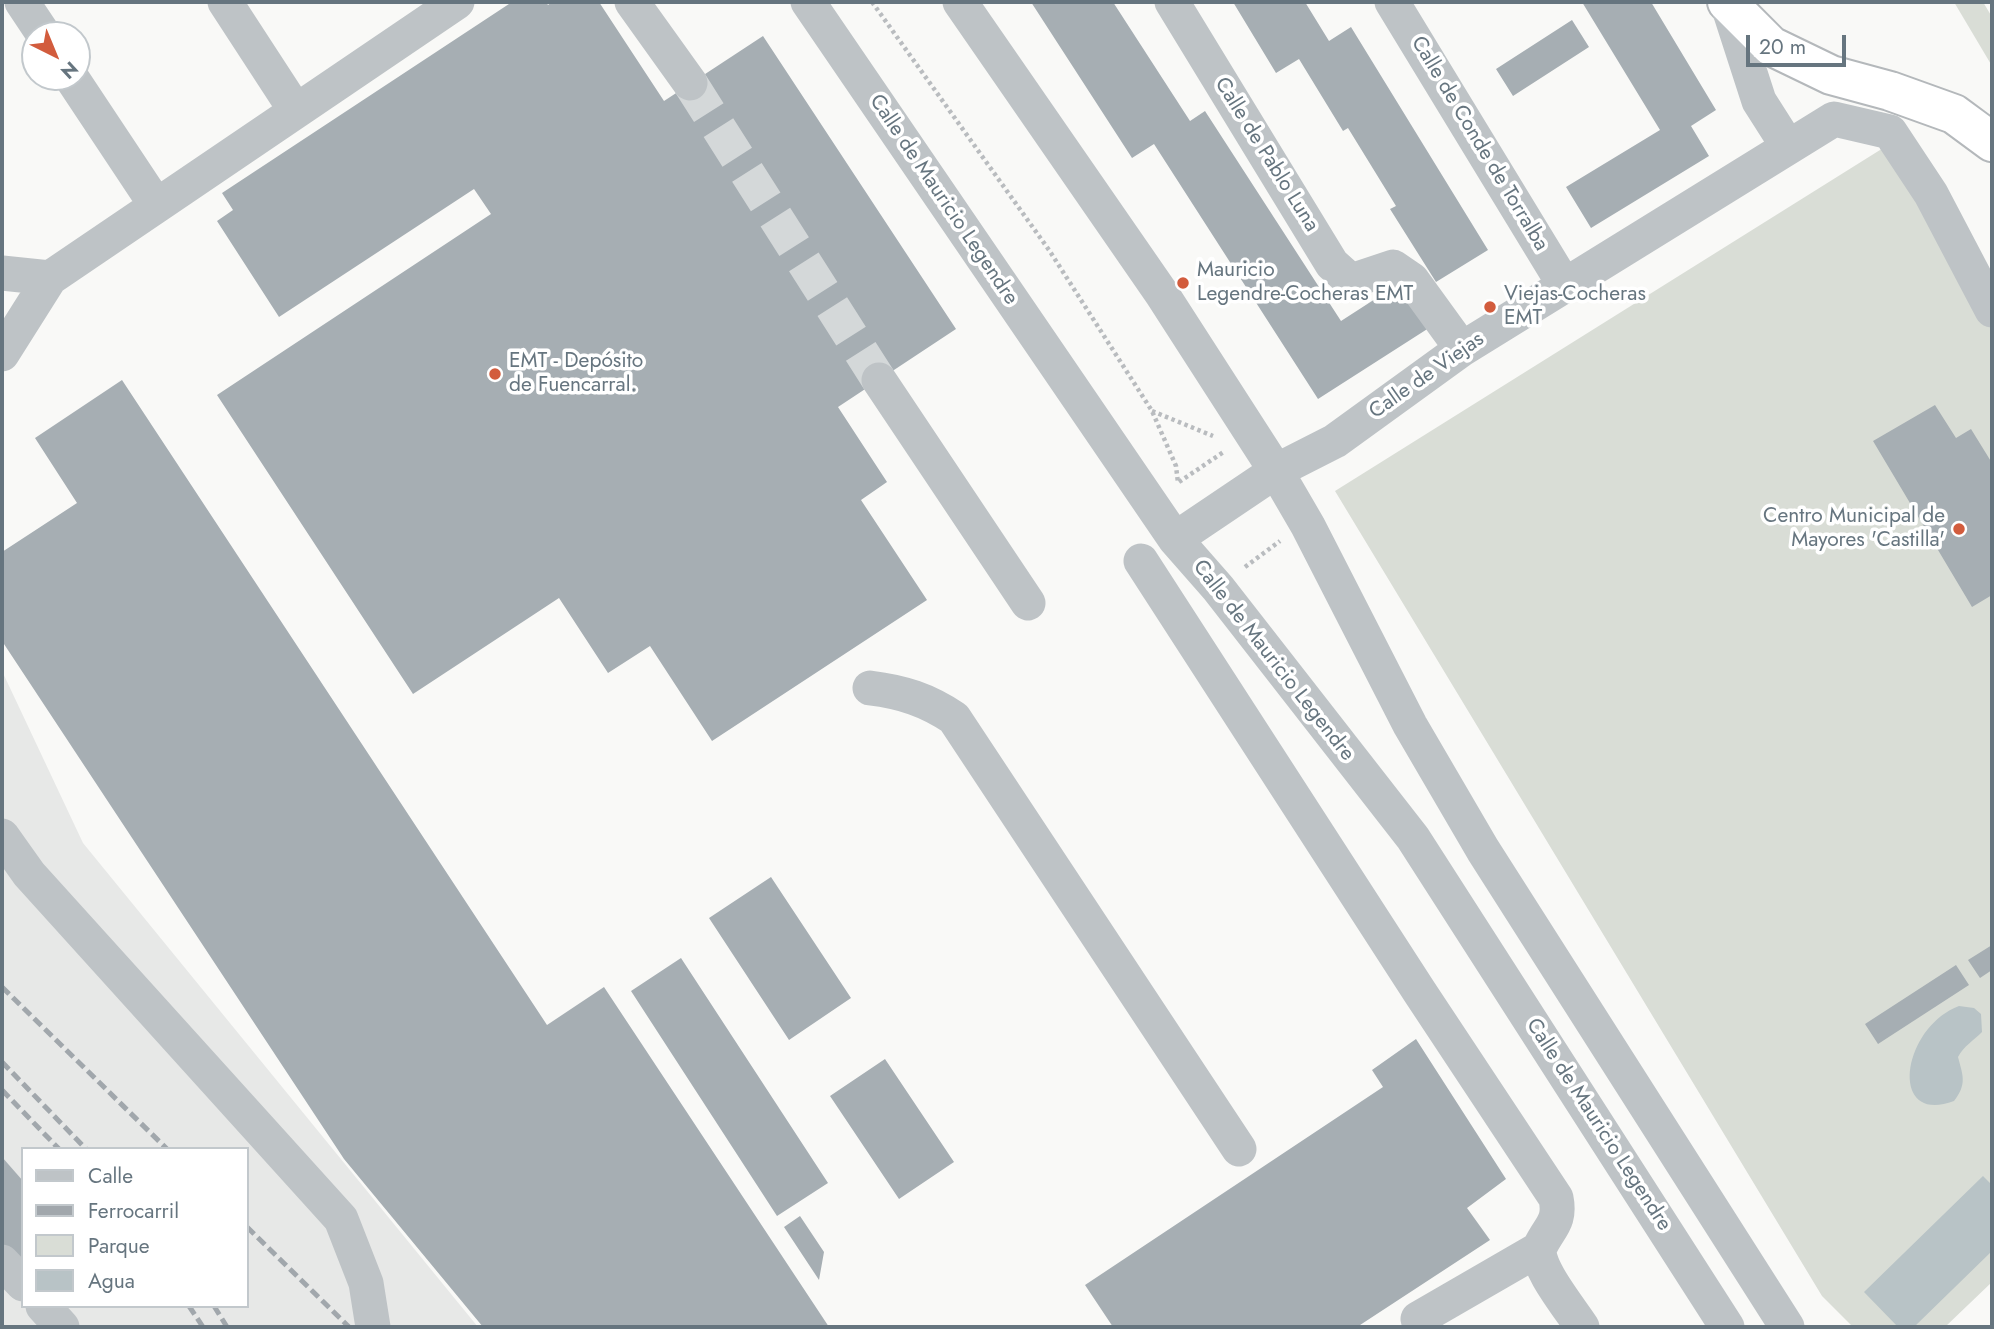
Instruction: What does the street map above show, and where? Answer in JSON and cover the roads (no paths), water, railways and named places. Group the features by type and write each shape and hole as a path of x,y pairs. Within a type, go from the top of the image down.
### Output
{"highway":[{"path":"1727,2 1771,46 1831,75 1890,91 1954,114 1992,142"}],"street":[{"path":"22,2 35,21"},
{"path":"225,2 296,111"},
{"path":"2,354 50,278 457,2"},
{"path":"632,2 690,83"},
{"name":"Calle de Mauricio Legendre","path":"808,2 1175,540 1218,588 1371,783 1438,876 1727,1327"},
{"path":"960,2 1162,294 1276,471 1308,526 1410,725 1482,850 1787,1327"},
{"name":"Calle de Pablo Luna","path":"1172,2 1332,264 1351,281 1393,267 1403,273 1412,280 1462,349"},
{"name":"Calle de Conde de Torralba","path":"1391,2 1565,286"},
{"path":"1727,2 1759,101 1787,145"},
{"path":"80,91 156,205"},
{"name":"Calle de Viejas","path":"1175,540 1276,471 1335,441 1462,349 1787,145 1834,119 1890,132 1931,194 1992,310"},
{"path":"2,273 50,278"},
{"path":"879,380 1028,603"},
{"path":"1141,561 1419,992 1548,1183 1556,1198 1559,1213 1539,1249 1539,1262 1582,1327"},
{"path":"870,688 900,691 930,702 954,718 1239,1149"},
{"path":"2,836 29,874 341,1219 366,1283 373,1327"},
{"path":"1418,1318 1539,1249"},
{"path":"2,1262 21,1282"},
{"path":"45,1308 62,1327"}],"water":[{"path":"1959,1006 1974,1008 1981,1014 1982,1032 1958,1057 1963,1080 1961,1090 1954,1101 1933,1105 1919,1100 1911,1088 1910,1071 1924,1034 1939,1017"},
{"path":"1983,1176 1992,1185 1992,1251 1914,1327 1898,1327 1864,1292"}],"tunnel":[{"path":"690,83 879,380"}],"railway":[{"path":"2,987 165,1147"},
{"path":"2,1062 84,1147"},
{"path":"2,1090 57,1147"},
{"path":"248,1228 349,1327"},
{"path":"190,1308 203,1327"},
{"path":"215,1308 227,1327"}],"place":[{"name":"Mauricio Legendre-Cocheras EMT","path":"1183,283"},
{"name":"Viejas-Cocheras EMT","path":"1490,307"},
{"name":"EMT - Depósito de Fuencarral.","path":"495,374"},
{"name":"Centro Municipal de Mayores 'Castilla'","path":"1959,529"}]}
